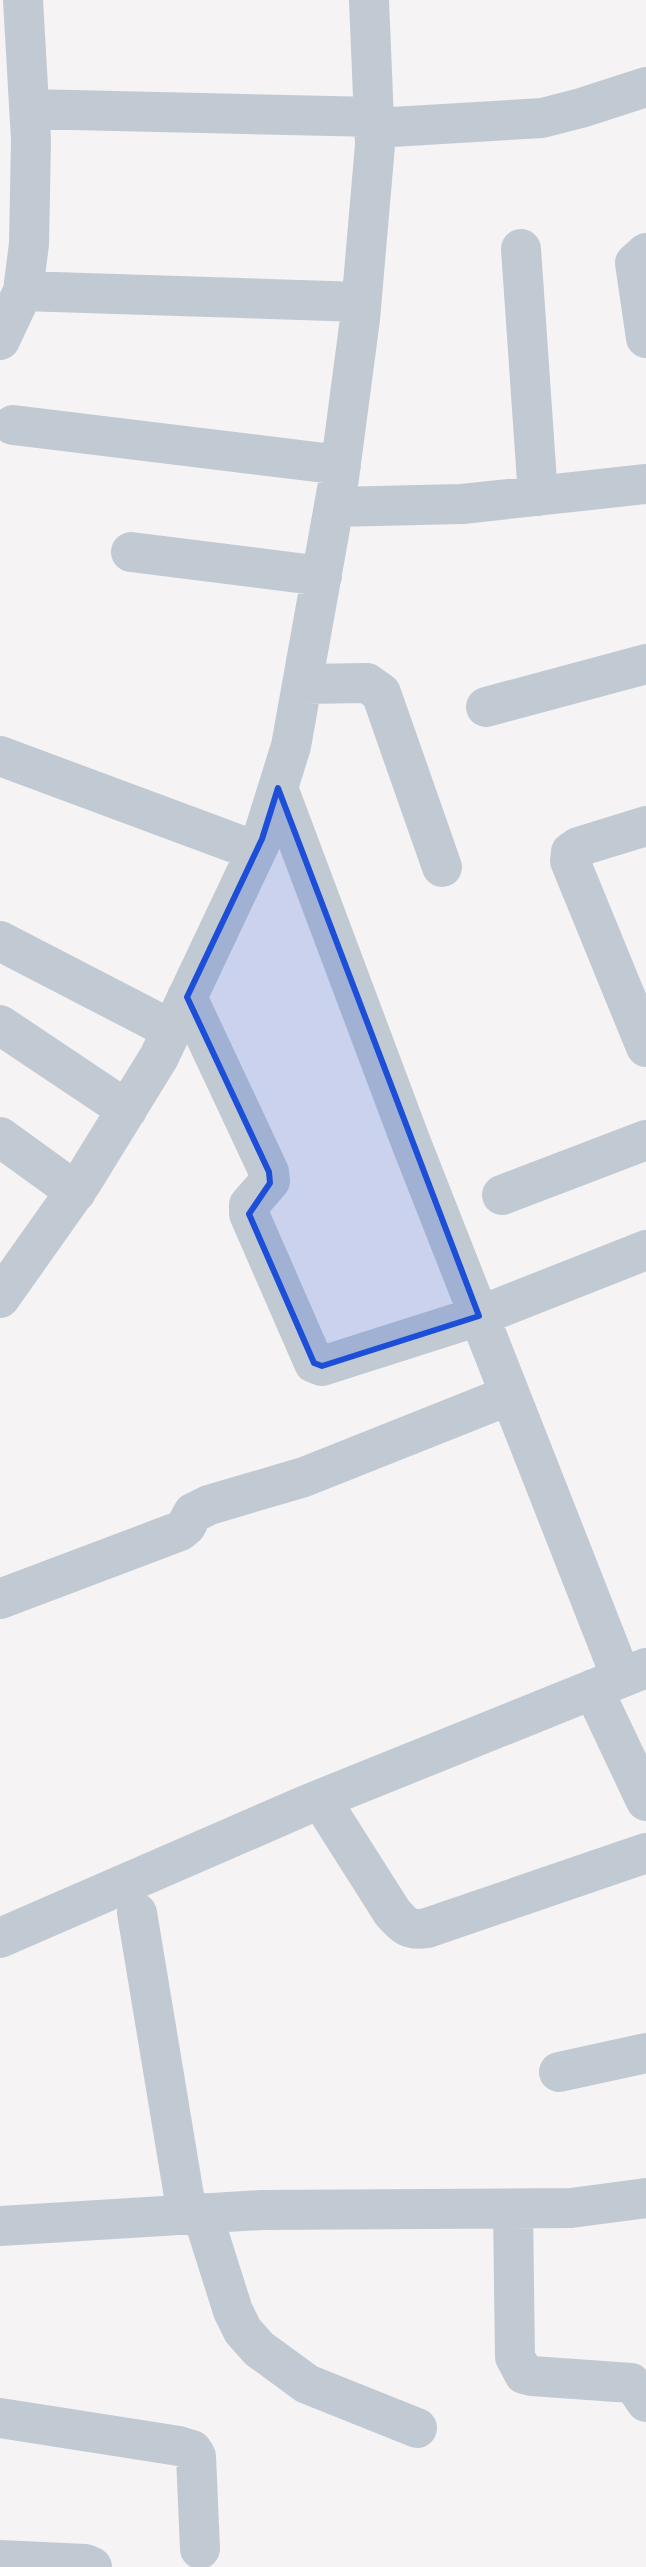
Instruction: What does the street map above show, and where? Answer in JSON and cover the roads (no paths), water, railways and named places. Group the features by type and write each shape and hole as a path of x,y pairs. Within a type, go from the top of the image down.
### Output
{"street":[{"path":"0,340 23,291 29,244 31,140 23,0"},
{"path":"0,1298 76,1192 159,1057 256,851 291,746 341,465 361,302 375,145 369,0"},
{"path":"29,109 374,122 542,118 646,87"},
{"path":"521,249 538,496"},
{"path":"646,253 635,263 646,338"},
{"path":"23,291 361,302"},
{"path":"13,425 341,465"},
{"path":"334,507 462,504 646,484"},
{"path":"131,552 322,576"},
{"path":"486,707 646,664"},
{"path":"303,684 367,683 381,693 442,867"},
{"path":"0,756 256,851"},
{"path":"278,788 410,1140 620,1678 646,1801"},
{"path":"646,826 578,847 571,852 570,861 646,1047"},
{"path":"0,941 179,1014 269,1172 270,1181 249,1205 249,1214 314,1363 322,1366 479,1316 646,1250"},
{"path":"0,1025 127,1110"},
{"path":"0,1137 76,1192"},
{"path":"502,1195 646,1140"},
{"path":"0,1599 180,1531 193,1513 209,1505 304,1477 510,1395"},
{"path":"0,1938 321,1800 620,1678"},
{"path":"321,1800 392,1912 404,1926 413,1930 427,1928 646,1853"},
{"path":"137,1913 194,2214 243,2331 259,2349 307,2384 417,2428"},
{"path":"559,2072 646,2053"},
{"path":"0,2226 320,2208 571,2208 646,2198"},
{"path":"513,2209 515,2357 519,2367 524,2374 532,2376 631,2383 646,2402"},
{"path":"0,2418 192,2450 196,2456 200,2549"},
{"path":"0,2560 85,2564 92,2567"}]}
